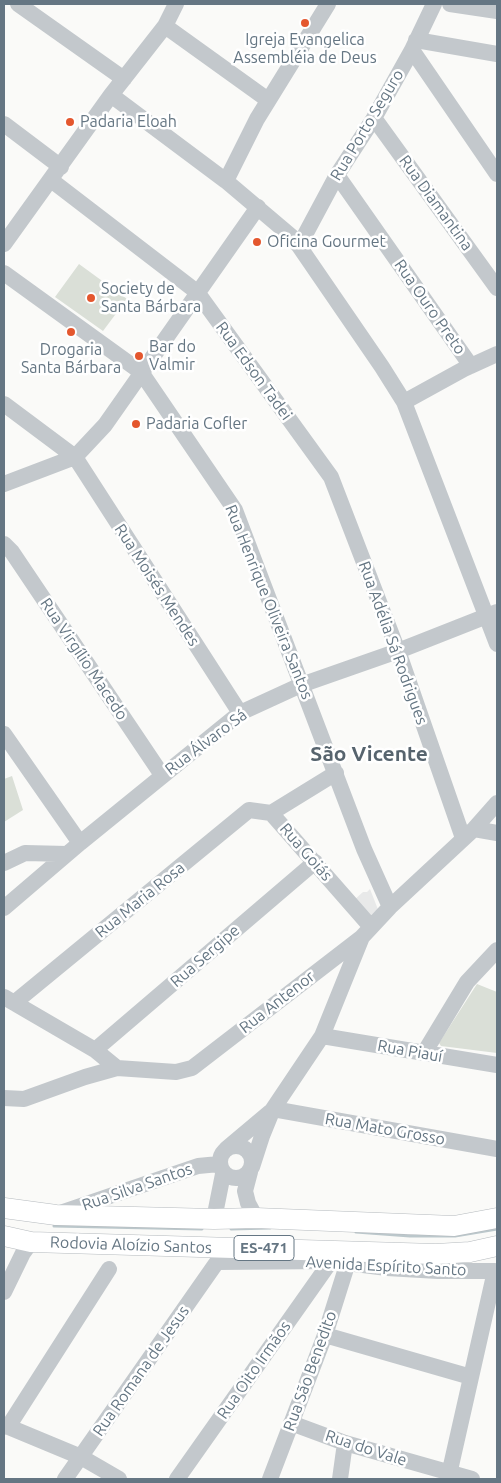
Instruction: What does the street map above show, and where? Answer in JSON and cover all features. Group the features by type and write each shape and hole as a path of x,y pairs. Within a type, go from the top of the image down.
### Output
{"main road":[{"name":"Rodovia Aloízio Santos","path":"7,1209 56,1215 214,1219 256,1218 454,1226 497,1218"},
{"path":"7,1209 31,1242 56,1215"},
{"name":"Rodovia Aloízio Santos","path":"4,1236 31,1242 436,1254 470,1252 497,1246"}],"street":[{"path":"18,4 124,79"},
{"path":"4,243 61,167 111,95 165,26 176,4"},
{"path":"226,181 268,100 328,4"},
{"name":"Rua Porto Seguro","path":"299,246 337,175 374,118 414,46 434,4"},
{"path":"450,4 497,11"},
{"path":"165,26 268,100"},
{"path":"414,46 497,54"},
{"path":"414,46 497,174"},
{"path":"111,95 226,181 291,236 299,246 404,402 492,613 497,644"},
{"name":"Rua Diamantina","path":"374,118 497,288"},
{"path":"4,124 61,167"},
{"name":"Rua Ouro Preto","path":"337,175 471,366"},
{"name":"Rua Edson Tadei","path":"51,180 197,292 331,477"},
{"path":"4,484 75,457 105,425 258,207"},
{"name":"Rua Henrique Oliveira Santos","path":"4,273 141,372 236,510 364,849 390,907"},
{"path":"404,402 471,366 497,356"},
{"path":"4,404 75,457"},
{"name":"Rua Moisés Mendes","path":"75,457 240,713"},
{"name":"Rua Adélia Sá Rodrigues","path":"331,477 468,833"},
{"name":"Rua Virgílio Macedo","path":"6,550 162,775"},
{"name":"Rua Álvaro Sá","path":"4,908 162,775 240,713 301,684 398,651 492,613"},
{"path":"4,734 80,843"},
{"name":"Rua Goiás","path":"336,773 271,813 314,862 367,932"},
{"path":"223,1162 273,1109 322,1036 367,932 390,907 497,803"},
{"name":"Rua Maria Rosa","path":"9,1000 249,810 271,813"},
{"path":"468,833 497,833"},
{"path":"4,863 25,854 67,854"},
{"name":"Rua Sergipe","path":"96,1050 314,862"},
{"name":"Rua Antenor","path":"117,1068 176,1072 192,1068 367,932"},
{"path":"424,1053 467,982 497,950"},
{"path":"9,1000 96,1050 117,1068"},
{"name":"Rua Piauí","path":"322,1036 497,1065"},
{"path":"4,1098 24,1099 85,1077 117,1068"},
{"path":"256,1218 248,1203 246,1191 251,1169 273,1109"},
{"name":"Rua Mato Grosso","path":"273,1109 497,1149"},
{"path":"214,1219 223,1162 235,1146 245,1149 251,1157 251,1169 242,1178 227,1177 223,1162"},
{"name":"Rua Silva Santos","path":"56,1215 198,1166 223,1162"},
{"path":"4,1292 31,1242"},
{"name":"Avenida Espírito Santo","path":"217,1262 331,1261 387,1268 495,1271 471,1377"},
{"name":"Rua Oito Irmãos","path":"177,1479 331,1261"},
{"name":"Rua Romana de Jesus","path":"65,1479 217,1262"},
{"name":"Rua São Benedito","path":"270,1479 325,1335 348,1262"},
{"path":"109,1269 6,1426 82,1457 119,1479"},
{"path":"325,1335 471,1377 449,1477"},
{"name":"Rua do Vale","path":"291,1423 449,1477 472,1479"},
{"path":"340,1479 344,1442"}],"shaded area":[{"name":"Society de Santa Bárbara","path":"79,264 127,299 103,331 55,297"},
{"path":"12,776 23,810 4,822 4,779"},
{"path":"370,889 379,912 372,918 354,900"},
{"path":"477,984 497,992 497,1053 441,1046 439,1043"}],"waterway":[{"path":"54,1226 202,1229"},
{"path":"231,1229 270,1228"},
{"path":"356,1232 410,1236 455,1236 497,1229"}],"place":[{"name":"Igreja Evangelica Assembléia de Deus","path":"305,23"},
{"name":"Padaria Eloah","path":"70,122"},
{"name":"Oficina Gourmet","path":"257,242"},
{"name":"Society de Santa Bárbara","path":"91,298"},
{"name":"Drogaria Santa Bárbara","path":"71,332"},
{"name":"Bar do Valmir","path":"139,356"},
{"name":"Padaria Cofler","path":"136,424"}],"district":[{"name":"São Vicente","path":"369,754"}]}
